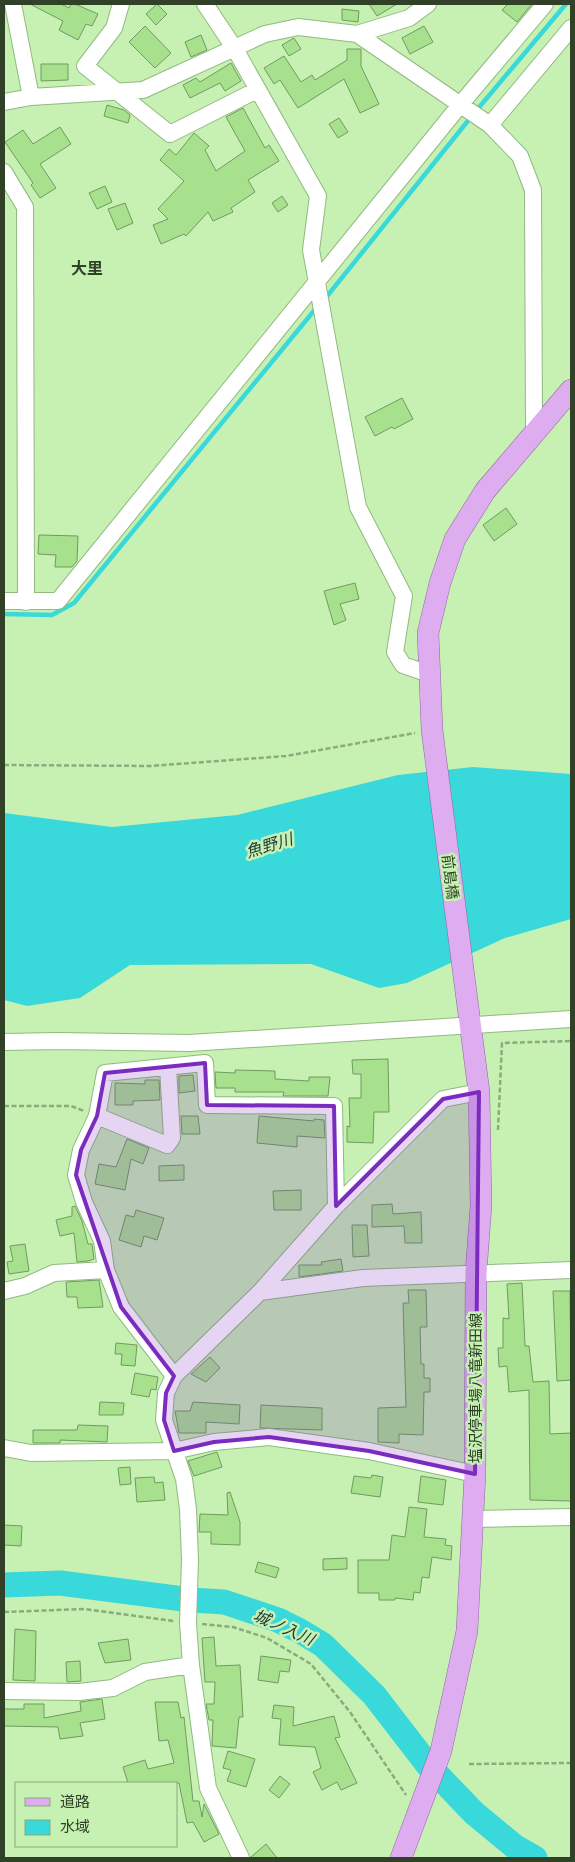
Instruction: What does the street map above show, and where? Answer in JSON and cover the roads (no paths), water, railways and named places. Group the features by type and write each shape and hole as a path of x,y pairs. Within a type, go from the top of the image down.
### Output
{"main road":[{"path":"429,674 428,633 440,582 455,539 485,491 571,390"},
{"name":"前島橋","path":"429,674 432,730 468,1024"},
{"name":"塩沢停車場八竜新田線","path":"401,1858 442,1751 467,1631 474,1519 476,1272 481,1206 479,1092 468,1024"}],"street":[{"path":"13,4 31,97"},
{"path":"121,4 114,28 85,66 170,134 257,90"},
{"path":"205,4 235,48 318,196 310,250 358,507 404,596 396,652 403,665 429,674"},
{"path":"4,102 31,97 121,93 143,90 265,34 298,27 357,34 409,18 428,4"},
{"path":"4,602 58,601 316,285 460,104 545,4"},
{"path":"490,125 571,28"},
{"path":"357,34 490,125 520,156 533,190 534,432"},
{"path":"4,172 25,207 26,602"},
{"path":"4,1042 189,1043 571,1019"},
{"path":"174,1376 121,1307 106,1270 102,1242 84,1202 76,1175 81,1150 97,1116 104,1073 205,1063 207,1105 334,1106 336,1206"},
{"path":"97,1116 167,1145 172,1138 168,1067"},
{"path":"241,1858 208,1788 191,1665 188,1623 190,1560 188,1509 184,1479 164,1420 166,1393 174,1376 260,1292 336,1206 442,1100 479,1092"},
{"path":"4,1291 26,1286 54,1273 106,1270"},
{"path":"260,1292 362,1278 476,1272 571,1270"},
{"path":"4,1448 31,1453 174,1451 214,1442 269,1437 369,1451 475,1474"},
{"path":"474,1519 571,1517"},
{"path":"4,1691 79,1692 113,1688 145,1672 191,1665"}],"water":[{"name":"魚野川","path":"473,767 571,774 571,919 505,938 407,983 379,988 311,964 130,965 80,998 27,1006 4,1000 4,813 112,827 237,815 398,775"}],"waterway":[{"path":"476,111 566,4"},
{"path":"324,300 471,117"},
{"path":"4,614 52,615 74,603 317,307"},
{"name":"城ノ入川","path":"4,1585 60,1583 191,1600 224,1602 278,1620 300,1631 323,1645 374,1695 428,1765 474,1813 514,1846 535,1858"}],"district":[{"name":"大里","path":"87,268"}]}
